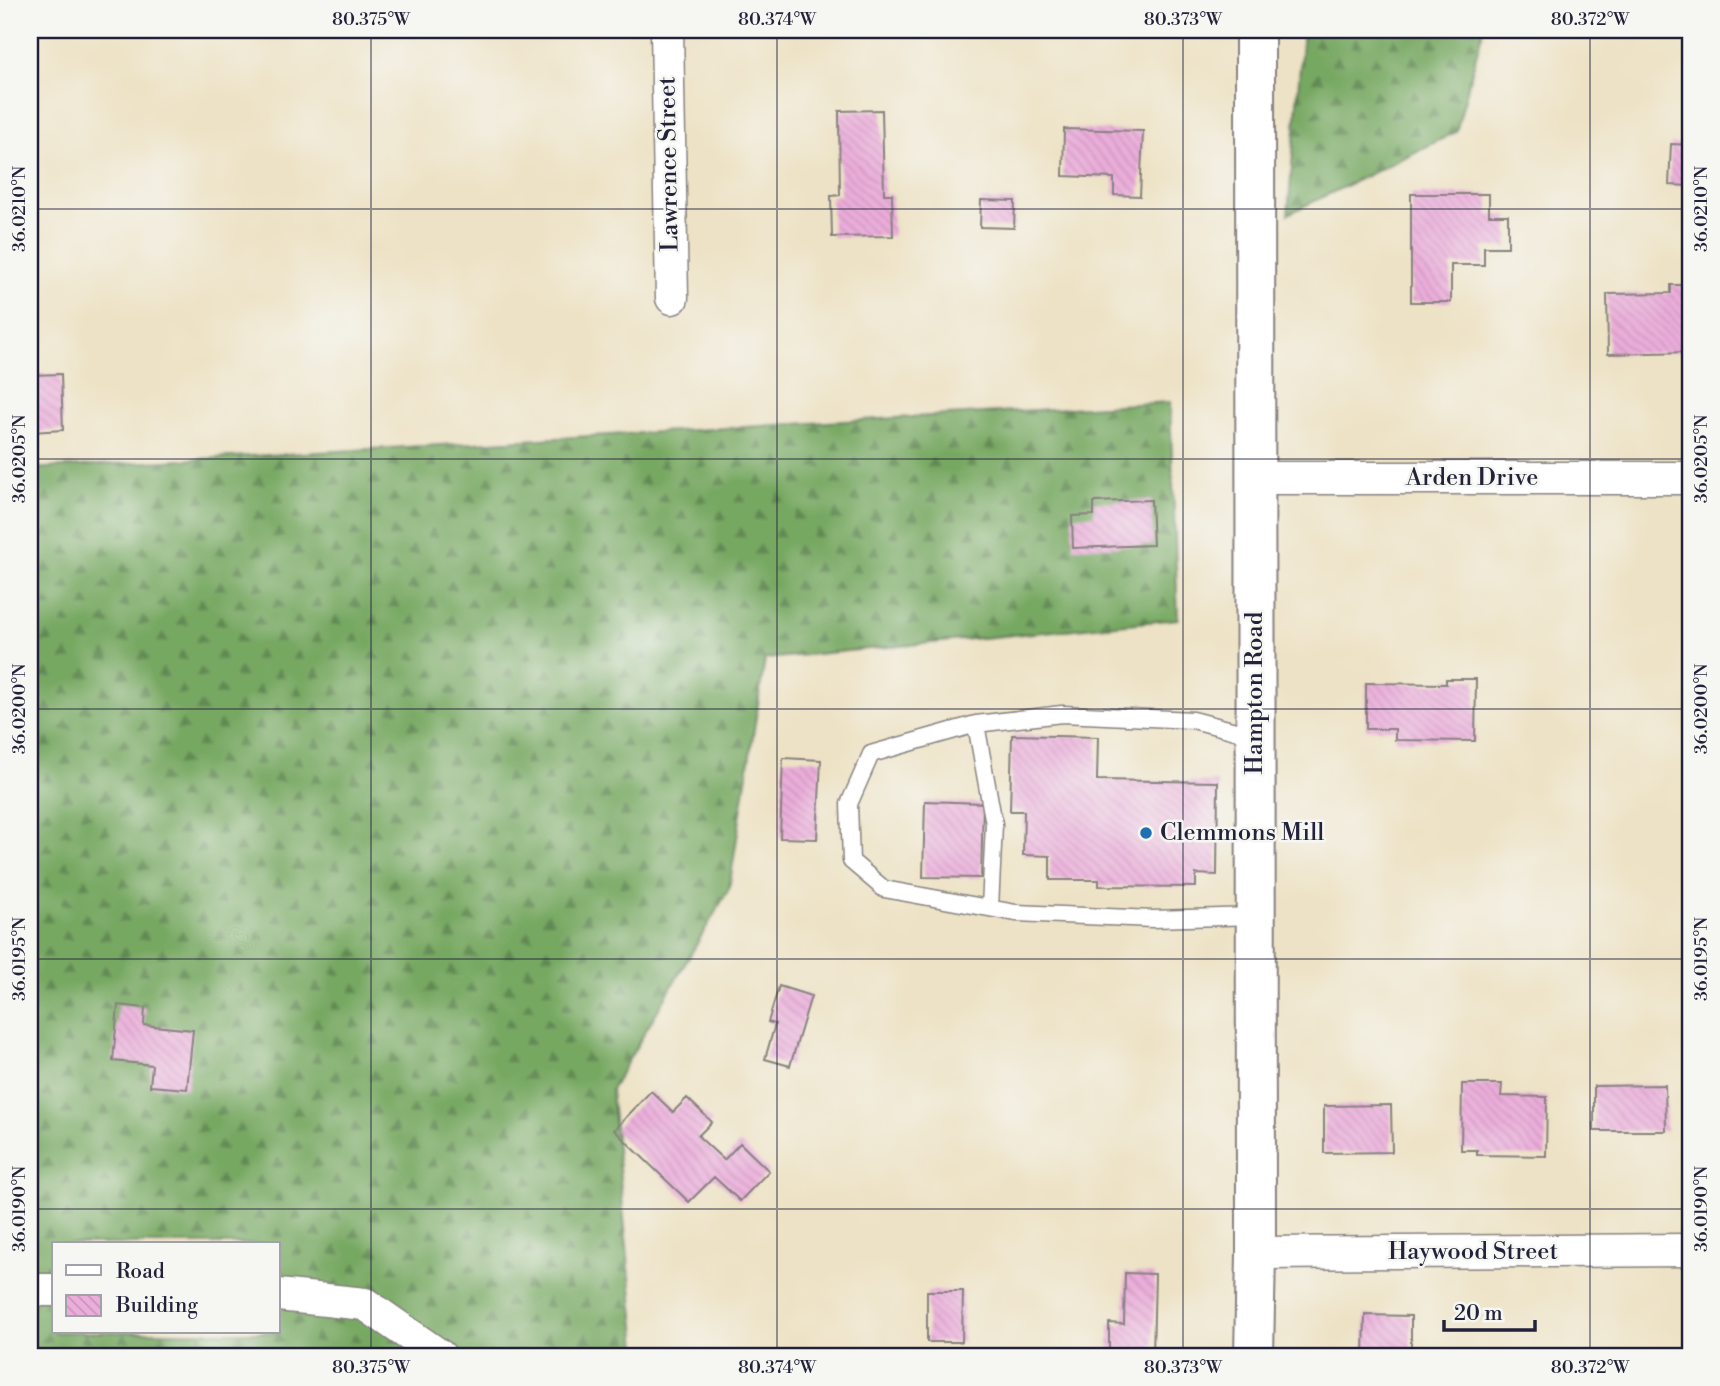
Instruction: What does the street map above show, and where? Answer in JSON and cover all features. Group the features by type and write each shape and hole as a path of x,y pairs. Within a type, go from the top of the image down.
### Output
{"main road":[{"name":"Hampton Road","path":"1254,1356 1255,30"}],"street":[{"name":"Lawrence Street","path":"667,30 672,298"},
{"name":"Arden Drive","path":"1255,478 1690,478"},
{"name":"Haywood Street","path":"1256,1253 1690,1250"},
{"path":"30,1290 52,1290"},
{"path":"280,1295 365,1304 440,1356"}],"lane":[{"path":"1255,736 1193,720 1062,714 976,724 871,754 849,804 851,861 884,889 1016,913 1153,919 1255,916"},
{"path":"976,724 995,824 990,908"}],"green space":[{"path":"1303,30 1483,30 1456,132 1288,214"},
{"path":"1170,402 1178,619 765,659 729,889 611,1090 638,1356 30,1356 30,469"}],"building":[{"path":"882,110 884,194 892,194 893,236 832,237 831,196 840,195 839,111"},
{"path":"1064,129 1143,131 1140,196 1114,195 1114,178 1063,176"},
{"path":"1671,144 1690,145 1690,186 1669,185"},
{"path":"1411,194 1489,194 1489,215 1508,215 1508,247 1484,247 1484,265 1451,265 1451,302 1411,302"},
{"path":"981,200 1015,201 1014,228 980,227"},
{"path":"1671,285 1690,285 1690,352 1608,354 1607,294 1671,293"},
{"path":"61,374 63,430 31,432 30,375"},
{"path":"1151,500 1153,545 1073,548 1072,516 1094,515 1094,502"},
{"path":"1446,679 1476,679 1475,741 1395,740 1395,729 1366,729 1366,683 1446,684"},
{"path":"1012,735 1098,737 1097,780 1218,782 1217,875 1196,874 1196,887 1099,886 1099,880 1050,880 1050,856 1023,855 1024,811 1010,811"},
{"path":"783,758 821,760 817,839 780,838"},
{"path":"925,801 983,803 981,878 923,877"},
{"path":"779,986 811,996 790,1066 765,1059 775,1024 768,1022"},
{"path":"118,1005 145,1008 144,1025 193,1030 187,1089 150,1086 152,1065 113,1061"},
{"path":"1462,1084 1502,1084 1501,1096 1547,1097 1546,1156 1477,1155 1477,1150 1461,1150"},
{"path":"1665,1085 1666,1131 1594,1131 1594,1086"},
{"path":"651,1091 673,1112 687,1098 712,1122 698,1136 724,1160 740,1143 769,1171 740,1201 714,1177 689,1202 614,1130"},
{"path":"1391,1105 1392,1152 1324,1153 1324,1106"},
{"path":"1125,1273 1155,1274 1153,1356 1109,1356 1109,1323 1124,1324"},
{"path":"927,1291 963,1291 962,1342 927,1342"},
{"path":"1365,1315 1411,1316 1411,1356 1364,1356"},
{"path":"1605,1352 1662,1354 1662,1356 1605,1356"}],"place":[{"name":"Clemmons Mill","path":"1146,833"}]}
